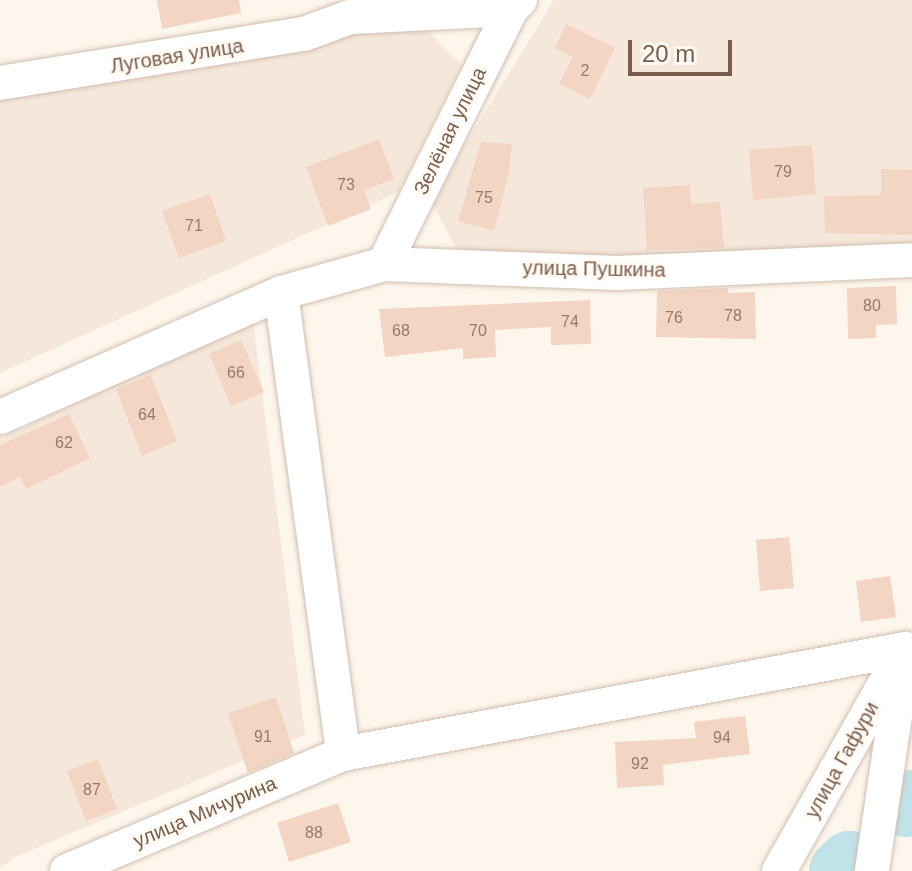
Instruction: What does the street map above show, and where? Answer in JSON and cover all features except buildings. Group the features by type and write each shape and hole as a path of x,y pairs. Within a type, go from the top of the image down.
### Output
{"street":[{"name":"Луговая улица","path":"0,83 304,34 348,8 515,4"},
{"name":"Зелёная улица","path":"384,264 515,4"},
{"name":"улица Пушкина","path":"0,417 281,293 384,264 617,273 912,260"},
{"path":"281,293 343,754"},
{"path":"872,871 905,649"},
{"name":"улица Мичурина","path":"67,871 343,754 905,649"},
{"name":"улица Гафури","path":"779,871 905,649"}],"shaded area":[{"path":"554,0 912,0 912,251 632,260 460,257 431,200"},
{"path":"425,28 462,65 398,192 0,373 0,98 364,34"},
{"path":"252,312 305,735 15,857 0,868 0,438 78,403"}],"waterway":[{"path":"906,806 912,801"},
{"path":"840,871 849,862"}]}
